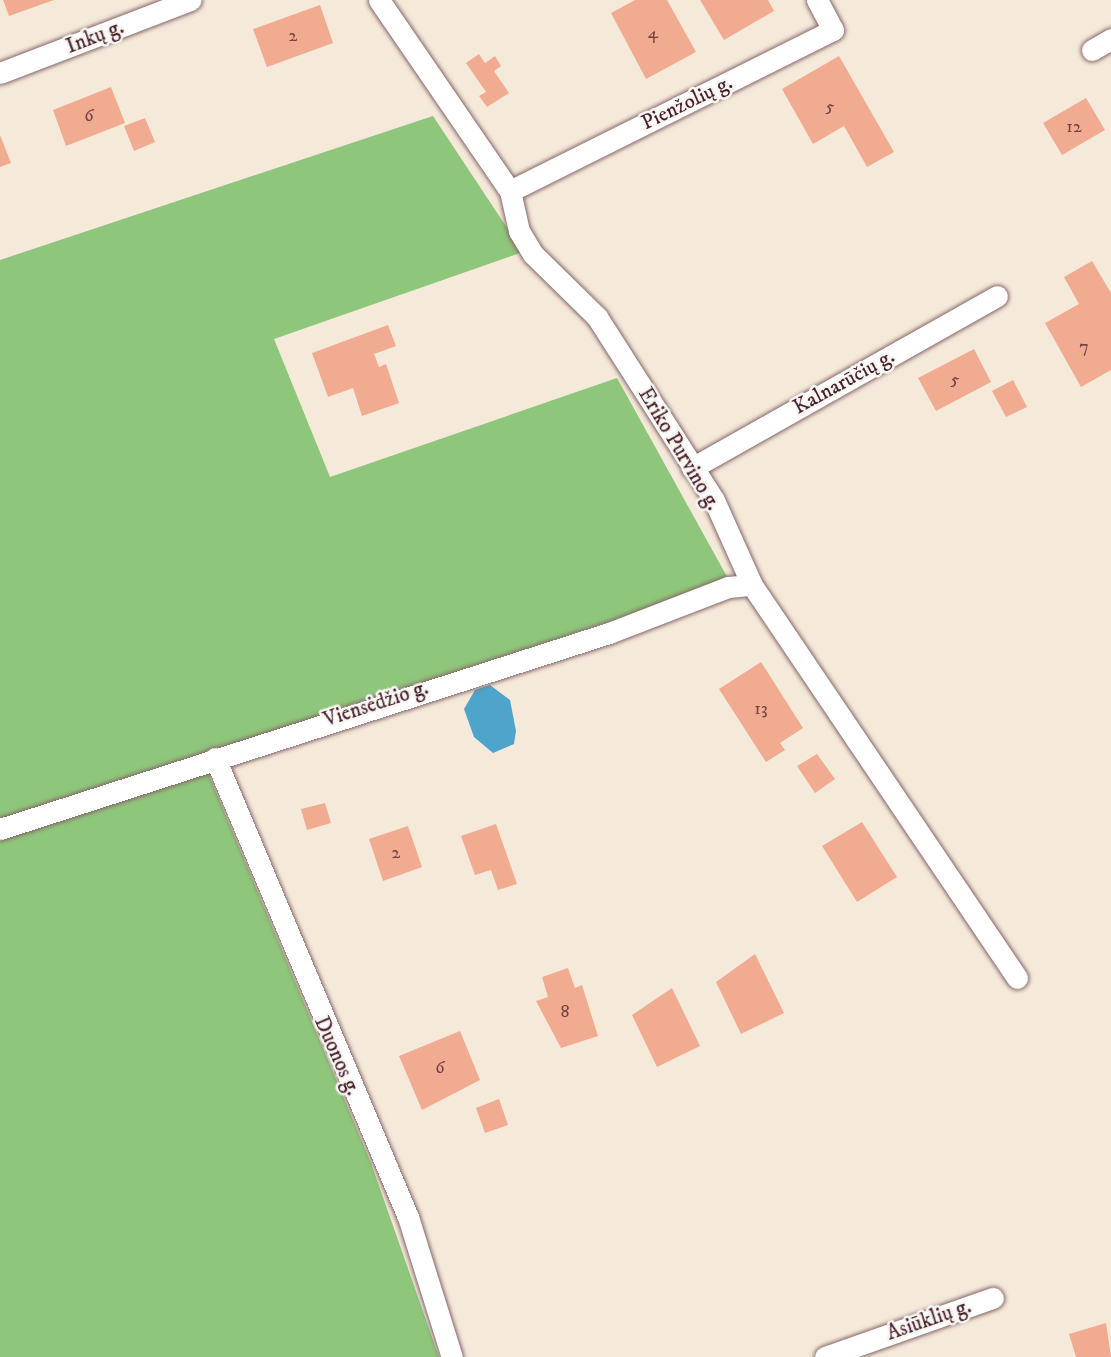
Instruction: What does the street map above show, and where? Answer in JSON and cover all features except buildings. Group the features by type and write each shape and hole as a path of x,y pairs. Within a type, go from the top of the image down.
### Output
{"street":[{"name":"Inkų g.","path":"0,73 190,0"},
{"name":"Eriko Purvino g.","path":"379,0 510,191 519,231 533,254 597,317 714,500 752,585 1017,978"},
{"name":"Pienžolių g.","path":"510,191 834,30 817,0"},
{"path":"1092,50 1111,38"},
{"name":"Kalnarūčių g.","path":"692,468 997,296"},
{"name":"Viensėdžio g.","path":"0,829 609,633 728,587 752,585"},
{"name":"Duonos g.","path":"215,758 408,1217 452,1357"},
{"name":"Asiūklių g.","path":"825,1357 993,1298"}],"green space":[{"path":"433,116 523,252 274,339 330,477 617,378 730,582 201,756 371,1163 439,1357 0,1357 0,260"}],"water":[{"path":"490,685 510,700 516,731 514,744 493,753 474,737 464,709 475,690"}]}
